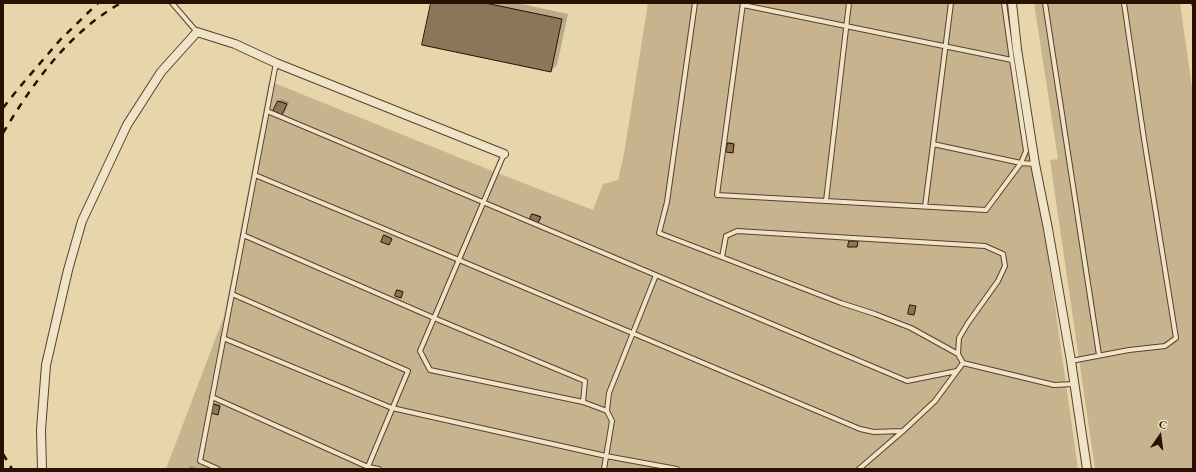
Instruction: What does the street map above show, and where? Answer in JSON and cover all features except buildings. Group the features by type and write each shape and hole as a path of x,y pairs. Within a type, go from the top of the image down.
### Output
{"street":[{"path":"1012,3 1017,49 1035,164 1071,361 1087,469"},
{"path":"42,469 41,430 46,365 68,270 82,221 127,125 161,72 198,32 235,44 504,154"}],"lane":[{"path":"172,3 198,32"},
{"path":"695,3 667,202 659,233 841,304 875,314 910,328 958,354"},
{"path":"826,201 849,3"},
{"path":"925,206 951,3"},
{"path":"1004,3 1026,151 1021,163 986,210 718,195 743,4 1012,60"},
{"path":"1045,3 1099,355"},
{"path":"1071,361 1129,350 1165,346 1176,338 1144,140 1124,3"},
{"path":"218,469 200,461 276,62"},
{"path":"267,111 907,381 957,372"},
{"path":"933,144 1021,163 1035,164"},
{"path":"504,154 420,351 430,370 583,402 607,411"},
{"path":"255,175 860,429 874,432 903,431"},
{"path":"722,257 726,236 737,231 985,246 1003,254 1005,266 998,281 959,338 958,354 963,364"},
{"path":"243,235 434,318 585,381 583,402"},
{"path":"604,469 612,421 607,411 609,393 656,275"},
{"path":"232,294 408,371 368,468"},
{"path":"223,338 392,408 606,456 677,469"},
{"path":"859,469 935,401 963,364"},
{"path":"963,364 1054,385 1074,384"},
{"path":"212,398 368,468 379,469"}],"path":[{"path":"1192,3 1193,10"}],"shaded area":[{"path":"648,3 1009,3 1035,164 1078,469 166,469 224,316 269,81 593,210 603,184 618,180 624,154"},
{"path":"1034,3 1180,3 1193,94 1193,469 1095,469 1050,160 1058,159"}],"railway":[{"path":"3,108 60,40 98,3"},
{"path":"3,133 27,96 54,60 85,29 102,15 121,3"},
{"path":"3,454 12,469"}]}
